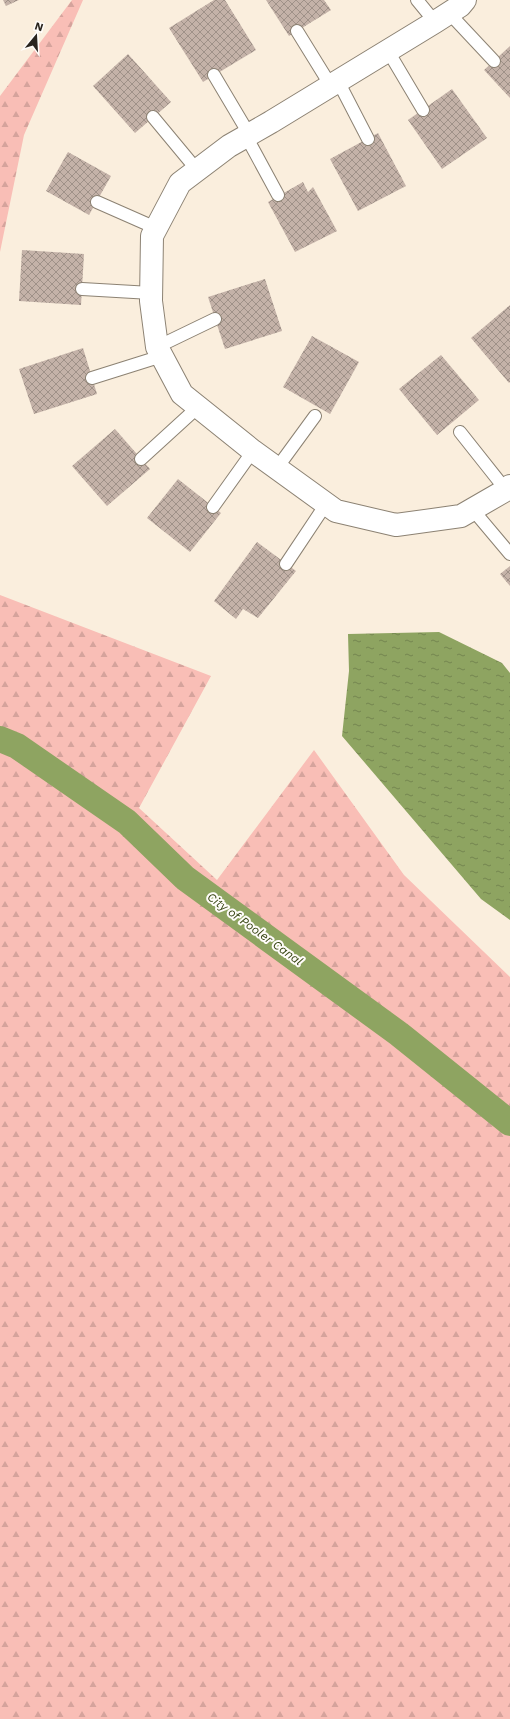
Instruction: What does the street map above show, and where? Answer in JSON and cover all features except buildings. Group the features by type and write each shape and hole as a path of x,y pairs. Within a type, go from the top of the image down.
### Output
{"street":[{"path":"450,12 334,84 229,146 180,183 152,236 151,293 160,352 182,394 253,451 336,511 396,525 461,516 508,488"}],"lane":[{"path":"417,0 450,12 494,60"},
{"path":"297,31 334,84 368,138"},
{"path":"388,51 423,110"},
{"path":"214,75 278,195"},
{"path":"153,118 197,170"},
{"path":"97,202 156,228"},
{"path":"82,289 151,293"},
{"path":"92,378 160,352 215,319"},
{"path":"141,459 198,406"},
{"path":"277,468 315,416"},
{"path":"460,432 508,488"},
{"path":"213,507 253,451"},
{"path":"286,564 326,504"},
{"path":"473,510 510,554"}],"green space":[{"path":"72,0 83,0 24,135 0,252 0,96"},
{"path":"0,595 211,676 139,808 217,880 314,750 404,875 510,977 510,1719 0,1719"}],"water":[{"path":"439,632 502,663 510,673 510,920 481,899 342,736 349,671 348,634"}],"waterway":[{"name":"City of Pooler Canal","path":"0,739 17,746 127,822 185,878 399,1034 510,1123"}]}
